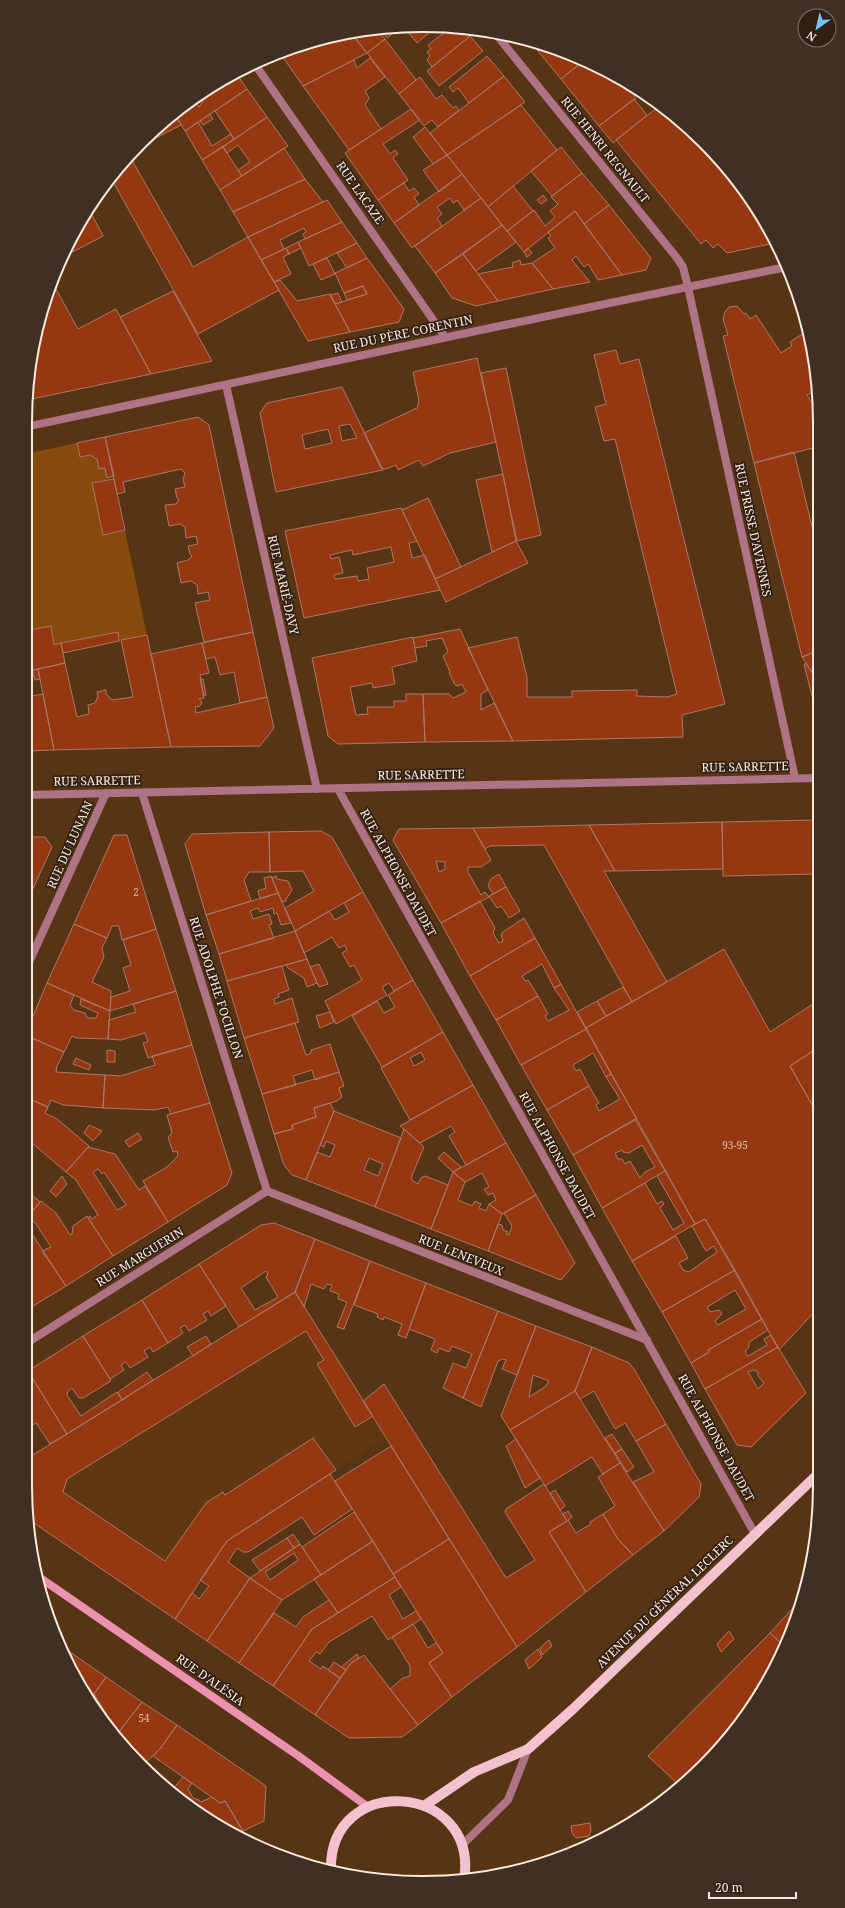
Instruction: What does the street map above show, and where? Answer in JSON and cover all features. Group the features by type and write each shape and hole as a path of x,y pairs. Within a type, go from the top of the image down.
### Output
{"main road":[{"name":"AVENUE DU GÉNÉRAL LECLERC","path":"424,1806 474,1772 528,1749 573,1710 813,1479"},
{"name":"RUE D'ALÉSIA","path":"44,1580 300,1757 368,1807"},
{"path":"332,1865 333,1851 342,1830 358,1813 368,1807 393,1800 406,1800 424,1806 437,1813 452,1827 462,1845 466,1866 465,1874"}],"street":[{"name":"RUE HENRI REGNAULT","path":"501,40 677,258 683,267 688,287"},
{"name":"RUE LACAZE","path":"258,69 445,337"},
{"name":"RUE DU PÈRE CORENTIN","path":"32,426 445,337 781,268"},
{"name":"RUE PRISSE D'AVENNES","path":"688,287 794,778"},
{"name":"RUE MARIÉ-DAVY","path":"226,385 317,789"},
{"name":"RUE SARRETTE","path":"32,795 813,778"},
{"name":"RUE ALPHONSE DAUDET","path":"338,789 755,1534"},
{"name":"RUE ADOLPHE FOCILLON","path":"142,792 267,1191"},
{"name":"RUE DU LUNAIN","path":"32,956 106,793"},
{"name":"RUE LENEVEUX","path":"267,1191 647,1340"},
{"name":"RUE MARGUERIN","path":"32,1340 267,1191"},
{"name":"AVENUE DU GÉNÉRAL LECLERC","path":"462,1845 508,1800 528,1749"}],"shaded area":[{"path":"77,443 97,459 99,469 105,468 108,480 92,483 103,535 125,530 147,635 119,641 118,632 54,645 51,626 32,630 32,453"},
{"path":"295,1292 386,1438 227,1541 175,1619 34,1523 32,1456"}],"building":[{"path":"430,32 417,43 408,33"},
{"path":"393,33 387,38 384,34"},
{"path":"444,33 470,36 432,67 427,60 430,56 427,52 431,49 428,45"},
{"path":"381,34 385,39 367,53 355,38"},
{"path":"470,36 483,51 439,86 427,71"},
{"path":"355,38 367,53 303,86 284,58 321,45"},
{"path":"385,39 416,80 399,94 367,53"},
{"path":"538,51 548,53 579,65 561,79"},
{"path":"487,56 504,76 469,103 458,88 453,92 449,87"},
{"path":"370,58 385,77 365,91 369,98 365,105 381,129 349,150 303,86 354,60 357,68"},
{"path":"579,65 618,84 632,94 636,98 599,126 561,79"},
{"path":"504,76 525,102 447,155 430,133"},
{"path":"420,77 436,99 442,95 453,108 456,106 459,110 438,127 432,120 424,126 399,94"},
{"path":"239,78 247,89 185,131 178,119 197,104 199,107 203,101 227,84"},
{"path":"247,89 267,117 234,139 215,111"},
{"path":"634,99 647,115 613,143 599,126"},
{"path":"521,105 557,150 488,207 447,155"},
{"path":"411,109 420,120 383,144 390,154 395,150 398,154 393,158 408,180 378,200 345,153"},
{"path":"655,109 699,146 716,165 747,206 770,244 727,253 718,244 713,248 706,240 701,244 616,140"},
{"path":"210,114 213,119 203,125 200,121"},
{"path":"267,117 288,146 242,176 238,170 250,162 238,145 227,153 223,147"},
{"path":"178,119 181,125 153,139"},
{"path":"198,122 212,146 231,134 234,139 202,160 185,131"},
{"path":"425,127 447,155 433,164 413,137"},
{"path":"223,147 242,176 220,190 202,160"},
{"path":"561,147 582,173 552,196 531,171"},
{"path":"284,148 305,179 233,212 220,190"},
{"path":"447,155 462,174 439,192 423,170"},
{"path":"132,161 193,267 248,237 279,290 198,334 114,184"},
{"path":"582,173 609,205 584,224 575,211 524,252 507,231 534,210 545,226 555,217 550,211 558,204 551,197"},
{"path":"462,174 481,198 464,210 457,200 453,203 450,198 437,207 442,214 437,218 442,226 412,248 394,223"},
{"path":"305,179 323,202 248,237 233,212"},
{"path":"404,183 409,191 414,188 419,194 414,197 419,205 394,223 378,200"},
{"path":"513,186 533,211 507,231 488,207"},
{"path":"543,195 547,200 541,204 537,200"},
{"path":"481,198 502,225 435,273 415,246"},
{"path":"327,200 342,222 305,239 303,234 306,232 304,228 280,240 284,249 261,260 248,237"},
{"path":"609,205 651,258 646,270 622,275 584,224"},
{"path":"575,211 622,275 598,280 588,264 584,267 576,256 572,260 590,282 553,289 532,263 555,248 548,238 551,236 548,232"},
{"path":"92,215 103,236 71,253"},
{"path":"342,222 357,243 309,266 298,242"},
{"path":"502,225 516,242 476,271 463,254"},
{"path":"298,242 301,248 289,254 286,248"},
{"path":"357,243 367,258 347,268 337,253"},
{"path":"286,248 289,254 283,257 291,274 274,282 261,260"},
{"path":"528,248 532,253 527,257 524,252"},
{"path":"463,254 498,301 476,306 452,298 435,273"},
{"path":"327,258 335,274 321,280 313,264"},
{"path":"367,258 404,309 399,322 350,332 335,304 367,294 363,286 344,293 335,273"},
{"path":"520,260 521,265 532,263 553,289 498,301 478,274 513,267 512,263"},
{"path":"280,280 297,301 330,294 350,332 308,341 274,282"},
{"path":"363,286 367,294 347,300 344,293"},
{"path":"56,289 78,329 116,309 151,374 33,399 35,372 45,321"},
{"path":"173,291 212,361 151,374 120,317"},
{"path":"338,293 342,302 335,304 330,295"},
{"path":"737,306 744,314 746,313 750,319 756,315 781,353 792,346 790,342 803,334 810,372 812,392 807,395 812,403 813,448 754,463 723,336 728,335 723,319 725,312 729,307"},
{"path":"616,350 620,364 639,359 725,704 682,715 683,737 513,741 468,648 517,637 527,677 527,697 572,697 572,691 637,690 637,696 667,697 677,694 615,439 604,441 595,407 606,404 594,355"},
{"path":"477,358 496,442 450,453 423,466 419,460 398,470 396,465 386,469 381,468 364,433 417,408 419,401 413,372"},
{"path":"506,368 541,535 517,541 481,373"},
{"path":"342,387 383,470 276,492 260,413 267,403","holes":["350,424 357,438 342,441 339,426","328,429 332,443 305,449 302,435"]},
{"path":"198,417 209,425 253,632 204,642 195,603 210,600 208,592 198,594 197,585 191,581 181,583 177,563 188,560 192,556 188,546 198,544 196,536 186,538 185,527 180,524 169,526 165,505 176,504 179,499 177,498 175,489 185,487 183,479 185,473 181,469 123,482 125,492 117,494 105,437"},
{"path":"105,437 114,476 107,478 105,468 99,469 97,459 90,455 80,457 77,443"},
{"path":"794,452 813,530 813,653 802,657 754,463"},
{"path":"503,474 516,541 492,552 476,480"},
{"path":"114,479 125,530 103,535 92,483"},
{"path":"428,498 461,567 435,579 402,510"},
{"path":"401,508 417,541 409,543 412,558 425,555 440,590 304,618 285,531","holes":["391,547 394,562 367,568 369,579 358,581 357,576 335,579 334,575 343,573 339,557 331,559 330,555 352,550 353,555"]},
{"path":"516,541 528,563 446,602 435,579"},
{"path":"51,626 54,645 61,643 65,663 32,670 32,630"},
{"path":"460,629 488,690 481,694 481,710 494,703 513,741 425,742 423,694 449,694 453,698 466,692 462,684 458,686 455,685 449,673 450,672 443,656 448,652 442,638 426,641 427,646 415,648 413,638"},
{"path":"118,632 119,641 63,653 61,643"},
{"path":"253,632 267,697 240,703 234,672 220,675 215,657 206,659 202,643"},
{"path":"147,635 171,747 54,750 38,669 65,663 77,717 89,714 88,705 95,703 98,696 97,692 106,690 106,694 112,700 133,697 121,640"},
{"path":"413,637 417,661 392,667 395,684 373,688 372,683 350,687 356,715 368,714 367,707 394,707 394,701 406,701 406,694 423,694 425,742 338,744 328,736 312,658"},
{"path":"202,643 209,673 200,675 204,698 199,699 202,702 200,706 195,707 196,713 267,697 274,728 260,746 171,747 151,654"},
{"path":"813,653 813,674 802,657"},
{"path":"804,664 806,664 813,674 813,700"},
{"path":"38,669 40,679 35,680 32,670"},
{"path":"200,679 203,679 206,695 204,696"},
{"path":"43,694 54,750 32,751 32,696"},
{"path":"813,820 813,874 723,876 722,822"},
{"path":"722,822 723,869 615,871 589,825"},
{"path":"589,825 615,871 604,871 667,982 632,1002 544,845 490,846 485,849 473,828"},
{"path":"473,828 491,860 481,867 468,867 468,872 481,895 485,892 489,897 441,923 393,840 399,829","holes":["436,861 445,862 445,869 439,872"]},
{"path":"321,831 332,837 363,892 295,931 285,908 314,891 303,871 270,872 269,832"},
{"path":"269,832 270,872 249,872 244,880 251,901 206,915 185,844 192,834"},
{"path":"114,835 127,835 156,929 122,940 119,926 112,926 107,938 74,924"},
{"path":"32,837 45,837 52,847 32,891"},
{"path":"499,874 506,887 493,894 488,886 491,879"},
{"path":"271,876 278,893 260,899 258,891 266,888 264,878"},
{"path":"276,876 277,879 288,881 292,890 286,901 282,902 272,878"},
{"path":"506,887 520,911 509,918 501,906 497,908 489,896"},
{"path":"363,892 413,980 394,991 389,983 382,987 387,995 336,1024 325,1001 362,980 354,965 350,967 342,953 347,950 345,945 339,948 332,937 304,953 295,931 329,911 335,920 349,912 344,903"},
{"path":"278,893 291,923 281,925 277,913 274,914 273,908 260,912 258,908 250,911 253,919 269,914 272,924 269,925 274,938 219,954 206,915"},
{"path":"480,901 495,928 493,933 499,943 503,941 501,935 503,932 524,918 535,938 470,976 441,923"},
{"path":"74,924 107,938 102,948 104,957 92,982 111,991 110,1011 47,983"},
{"path":"156,929 176,991 110,1011 111,997 130,991 123,968 131,965 123,940"},
{"path":"295,931 307,959 227,981 219,954"},
{"path":"535,938 561,984 554,988 542,964 522,976 525,981 528,980 538,996 496,1020 470,976"},
{"path":"724,949 770,1032 813,1004 813,1051 790,1066 813,1106 813,1313 779,1350 705,1219 695,1224 586,1028"},
{"path":"307,959 317,983 307,987 304,978 288,968 286,965"},
{"path":"319,964 328,984 319,987 310,967"},
{"path":"282,966 289,990 278,994 279,997 274,999 275,1004 292,998 299,1022 244,1038 227,981"},
{"path":"413,980 443,1032 382,1067 352,1016 377,1001 384,1013 395,1007 388,995"},
{"path":"47,983 74,995 70,1005 74,1010 85,1013 87,1018 96,1018 98,1013 80,1005 81,999 110,1011 108,1039 76,1038 72,1036 64,1052 32,1038 32,1018"},
{"path":"561,984 586,1029 521,1065 496,1020 538,996 548,1014 545,1016 548,1021 569,1010 554,988"},
{"path":"623,987 632,1002 606,1016 597,1001"},
{"path":"176,991 192,1045 148,1058 143,1043 148,1042 145,1033 121,1040 108,1039 109,1020 136,1012 133,1004"},
{"path":"597,1001 606,1016 586,1028 577,1012"},
{"path":"330,1012 334,1022 320,1028 316,1016"},
{"path":"295,1023 306,1055 311,1053 311,1050 330,1044 339,1072 315,1080 312,1070 293,1076 296,1085 262,1094 244,1038"},
{"path":"586,1029 611,1074 606,1077 593,1053 573,1065 576,1071 580,1069 589,1086 547,1110 521,1065"},
{"path":"443,1032 473,1085 410,1120 381,1068","holes":["421,1052 425,1060 414,1066 410,1058"]},
{"path":"32,1038 64,1052 57,1066 56,1072 105,1075 103,1108 63,1105 51,1100 48,1107 32,1100"},
{"path":"192,1045 210,1103 171,1114 168,1107 155,1110 103,1108 105,1075 121,1076 155,1065 152,1056"},
{"path":"107,1050 115,1051 115,1062 107,1062"},
{"path":"813,1051 813,1106 790,1066"},
{"path":"76,1058 91,1065 89,1070 73,1064"},
{"path":"339,1072 344,1086 339,1088 342,1097 337,1101 314,1108 316,1117 292,1125 293,1129 274,1134 262,1094"},
{"path":"611,1074 637,1119 573,1155 547,1110 589,1086 599,1103 596,1105 599,1111 620,1099 606,1077"},
{"path":"473,1085 506,1143 466,1165 449,1136 455,1132 451,1126 420,1143 400,1126"},
{"path":"32,1100 48,1107 45,1113 57,1119 89,1146 66,1172 32,1143"},
{"path":"210,1103 232,1173 227,1185 168,1222 143,1181 167,1167 178,1156 177,1151 173,1152 168,1137 172,1133 167,1115"},
{"path":"330,1103 334,1111 306,1180 292,1175 284,1165 274,1134 293,1129 292,1125 316,1117 314,1108"},
{"path":"334,1111 401,1138 375,1207 306,1180 317,1152 330,1157 335,1145 326,1141 324,1147 320,1145","holes":["369,1158 383,1164 378,1176 364,1170"]},
{"path":"635,1119 665,1171 602,1208 573,1155","holes":["642,1145 655,1167 645,1172 640,1178 630,1161 625,1164 622,1159 618,1159 615,1153 622,1150 623,1152 629,1153"]},
{"path":"89,1125 102,1131 93,1141 84,1133"},
{"path":"404,1129 424,1147 411,1178 413,1181 418,1184 421,1178 425,1176 448,1185 431,1229 375,1207"},
{"path":"138,1133 142,1139 129,1147 125,1141"},
{"path":"506,1143 536,1195 502,1214 489,1204 496,1200 493,1193 488,1195 484,1189 489,1187 482,1173 465,1182 453,1172"},
{"path":"88,1147 115,1154 139,1190 145,1186 168,1222 113,1256 88,1218 90,1216 92,1219 98,1215 76,1180 66,1172","holes":["98,1169 102,1174 104,1172 126,1205 117,1210 93,1172"]},
{"path":"444,1152 461,1167 453,1172 438,1158"},
{"path":"665,1171 695,1224 632,1261 602,1208 645,1183 657,1204 662,1201 664,1204 660,1208 673,1230 684,1223 657,1176"},
{"path":"453,1172 465,1182 458,1200 472,1206 475,1201 481,1204 479,1208 486,1211 489,1204 502,1214 488,1251 431,1229"},
{"path":"62,1176 67,1184 56,1197 50,1191"},
{"path":"32,1195 40,1202 32,1212"},
{"path":"536,1195 575,1263 561,1280 488,1251 498,1224 502,1225 503,1230 508,1232 506,1234 509,1235 512,1226 504,1213"},
{"path":"41,1201 56,1213 70,1235 72,1234 73,1226 87,1216 113,1256 66,1286 42,1251 51,1247 32,1220 32,1212"},
{"path":"705,1219 735,1270 662,1312 632,1261 676,1236 688,1258 679,1263 683,1270 689,1272 717,1252 714,1246 706,1251 692,1226"},
{"path":"274,1223 315,1239 295,1292 239,1327 199,1264 261,1225","holes":["266,1271 268,1274 266,1277 278,1297 255,1310 241,1288"]},
{"path":"32,1234 66,1286 32,1307"},
{"path":"315,1239 370,1261 344,1329 337,1327 347,1302 338,1299 339,1294 330,1291 332,1285 327,1284 324,1289 311,1284 304,1307 295,1292"},
{"path":"370,1261 426,1283 406,1338 398,1335 402,1324 384,1317 383,1320 377,1317 378,1314 354,1305"},
{"path":"199,1264 226,1306 211,1316 208,1311 203,1314 207,1320 189,1331 185,1325 180,1328 183,1333 168,1343 142,1300"},
{"path":"735,1270 762,1319 708,1350 709,1352 691,1363 662,1312","holes":["735,1290 746,1309 718,1325 715,1321 722,1314 719,1310 710,1312 707,1307"]},
{"path":"426,1283 498,1311 463,1398 443,1388 453,1363 466,1368 472,1354 452,1346 449,1352 439,1348 437,1353 431,1350 435,1339 409,1329"},
{"path":"295,1292 373,1416 355,1427 317,1364 324,1360 306,1331 67,1479 63,1492 165,1561 206,1503 223,1492 225,1495 313,1438 336,1470 227,1541 175,1619 34,1523 32,1456"},
{"path":"142,1300 168,1343 153,1352 150,1347 144,1351 148,1357 130,1368 126,1362 121,1365 124,1370 110,1379 83,1336"},
{"path":"498,1311 536,1326 517,1375 502,1369 506,1360 503,1359 498,1361 481,1407 463,1398"},
{"path":"762,1319 768,1330 749,1342 749,1347 745,1352 748,1356 767,1345 764,1339 771,1335 778,1347 705,1389 691,1363 709,1352 708,1350"},
{"path":"536,1326 592,1347 575,1391 510,1430 501,1416","holes":["533,1375 549,1381 545,1387 529,1397"]},
{"path":"83,1336 111,1381 83,1398 79,1398 72,1388 68,1391 67,1395 81,1416 117,1392 122,1400 67,1434 32,1377 32,1368"},
{"path":"206,1336 211,1344 193,1356 187,1347"},
{"path":"592,1347 629,1363 666,1424 636,1441 625,1423 615,1429 594,1391 580,1399 575,1391"},
{"path":"778,1347 806,1393 751,1447 737,1445 705,1389","holes":["753,1370 758,1372 758,1376 764,1383 758,1389 748,1372"]},
{"path":"147,1372 153,1380 122,1400 118,1392"},
{"path":"32,1377 67,1434 50,1444 36,1423 32,1426"},
{"path":"384,1384 506,1578 535,1560 505,1512 506,1509 544,1484 567,1521 549,1532 586,1592 517,1647 363,1401"},
{"path":"575,1391 620,1463 603,1474 592,1457 545,1486 510,1430"},
{"path":"666,1424 701,1484 699,1497 664,1531 633,1482 654,1472 636,1441"},
{"path":"612,1434 622,1449 615,1453 605,1438"},
{"path":"516,1439 540,1478 525,1488 506,1446"},
{"path":"391,1446 449,1539 393,1574 335,1481"},
{"path":"622,1449 634,1467 627,1472 615,1453"},
{"path":"620,1463 664,1531 633,1555 618,1539 603,1514 615,1506 598,1477"},
{"path":"330,1474 352,1509 314,1535 302,1517 248,1552 243,1552 237,1548 228,1562 250,1578 207,1641 175,1619 192,1593 199,1599 209,1586 200,1580 227,1541"},
{"path":"555,1490 565,1506 560,1510 550,1493"},
{"path":"568,1511 572,1517 568,1520 576,1533 591,1524 590,1522 603,1514 618,1539 633,1555 586,1592 549,1532 567,1521 563,1514"},
{"path":"354,1512 373,1541 321,1575 302,1547"},
{"path":"293,1534 300,1544 294,1548 287,1538"},
{"path":"287,1538 294,1548 260,1571 252,1560"},
{"path":"449,1539 517,1647 452,1697 429,1663 443,1653 393,1574"},
{"path":"373,1541 395,1577 338,1613 314,1579"},
{"path":"300,1544 321,1575 282,1600 250,1578","holes":["294,1553 298,1560 270,1580 265,1572"]},
{"path":"395,1577 401,1587 389,1595 403,1619 416,1611 421,1619 388,1640 372,1616 329,1642 320,1654 316,1652 309,1661 321,1669 323,1666 340,1678 315,1715 273,1686 312,1629"},
{"path":"250,1578 282,1600 239,1663 207,1641"},
{"path":"329,1600 338,1613 312,1629 273,1686 239,1663 274,1613 296,1627 303,1617"},
{"path":"793,1608 780,1642 770,1633"},
{"path":"413,1624 428,1648 436,1643 443,1653 429,1663 452,1697 418,1725 390,1689 403,1678 410,1676 410,1666 392,1637"},
{"path":"729,1631 734,1639 721,1652 717,1644"},
{"path":"770,1633 780,1642 761,1681 732,1723 699,1762 680,1779 676,1782 648,1756"},
{"path":"549,1640 552,1646 542,1655 540,1648"},
{"path":"538,1649 542,1657 529,1669 525,1660"},
{"path":"70,1653 106,1677 94,1694 104,1711 84,1681"},
{"path":"357,1654 359,1658 351,1663 346,1670 341,1667"},
{"path":"364,1655 418,1725 402,1737 349,1738 315,1715 351,1663"},
{"path":"334,1662 346,1670 340,1678 328,1670"},
{"path":"106,1677 142,1702 119,1731 94,1694"},
{"path":"142,1702 177,1725 160,1749 146,1762 119,1731"},
{"path":"177,1725 266,1786 264,1821 243,1831 225,1801 220,1803 153,1756 160,1749"},
{"path":"183,1777 192,1783 188,1789 193,1798 201,1802 212,1797 220,1803 225,1801 243,1831 227,1824 175,1787"},
{"path":"590,1823 591,1830 589,1836 576,1838 572,1833 571,1826"}]}
